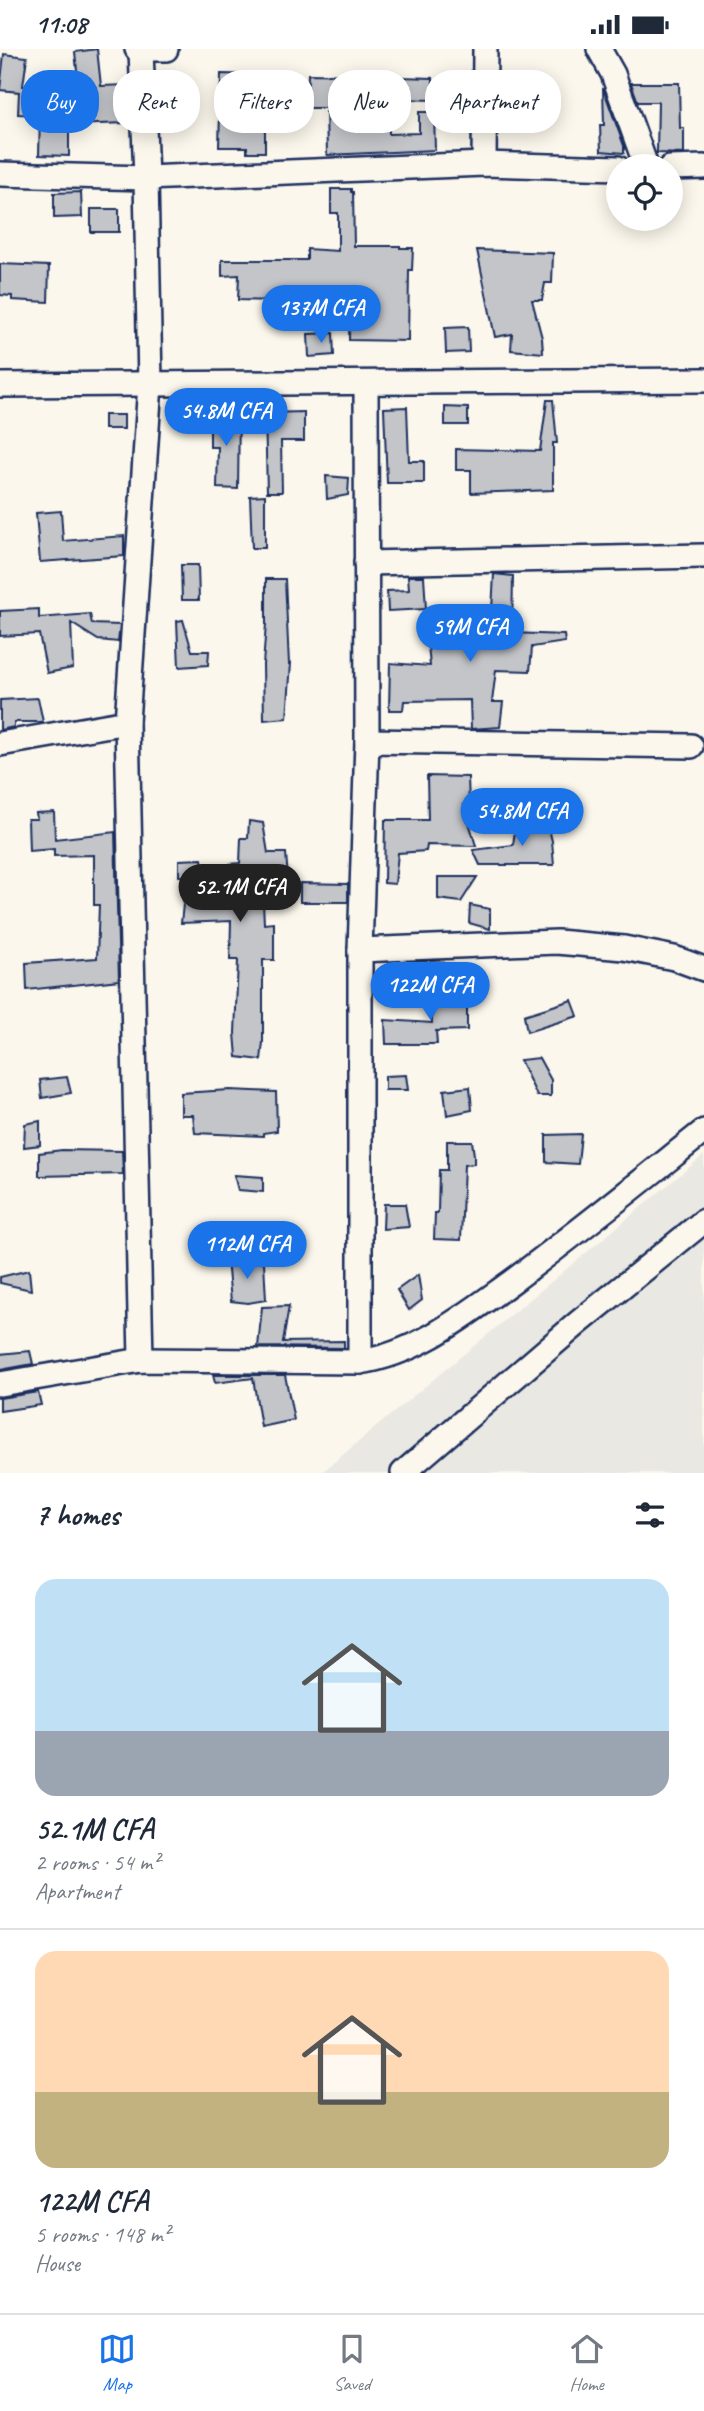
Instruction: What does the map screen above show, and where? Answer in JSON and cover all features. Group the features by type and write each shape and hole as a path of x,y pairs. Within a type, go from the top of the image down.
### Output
{"street":[{"path":"141,1360 127,722 150,384 146,178 139,49 166,49"},
{"path":"484,164 485,49"},
{"path":"598,49 613,74 642,154"},
{"path":"0,174 146,178 484,164 606,168"},
{"path":"683,168 704,167"},
{"path":"0,385 704,380"},
{"path":"360,1362 360,950 367,741 366,383"},
{"path":"366,563 704,557"},
{"path":"0,744 127,722"},
{"path":"367,741 691,745"},
{"path":"360,950 557,941 624,948 674,958 704,969"},
{"path":"0,1384 141,1360 377,1360 442,1332 559,1247 704,1131"},
{"path":"403,1473 578,1323 704,1221"}],"shaded area":[{"path":"704,1155 704,1473 321,1473 399,1408"}],"building":[{"path":"97,49 101,86 113,86 113,124 99,124 99,70 77,70 75,52"},
{"path":"4,54 27,57 25,70 21,70 21,114 18,114 19,92 0,90"},
{"path":"314,74 328,74 328,133 419,133 419,112 425,112 425,133 435,133 435,150 327,155 326,108 314,108"},
{"path":"411,77 425,78 425,100 411,99"},
{"path":"631,83 679,83 680,128 684,128 684,154 657,153 658,102 638,102"},
{"path":"603,88 624,146 624,153 601,151 600,125 604,125"},
{"path":"40,133 69,133 69,156 39,155"},
{"path":"219,133 265,133 265,152 247,152 247,147 219,147"},
{"path":"331,189 351,189 353,192 354,246 413,248 412,270 409,270 408,341 349,340 350,291 275,295 275,301 238,300 239,275 222,276 222,260 307,260 307,249 338,251 338,213 331,213"},
{"path":"81,192 82,217 54,218 54,193"},
{"path":"91,209 119,209 119,232 91,232"},
{"path":"477,250 553,253 552,283 545,283 542,300 532,300 543,353 511,350 512,334 495,337"},
{"path":"0,264 49,266 48,302 12,300 12,296 0,295"},
{"path":"468,327 469,352 446,353 445,328"},
{"path":"333,333 334,355 309,357 308,334"},
{"path":"547,400 553,400 557,443 553,443 553,490 471,493 471,470 456,470 456,449 540,451"},
{"path":"407,407 409,461 424,461 424,483 387,483 384,408"},
{"path":"445,407 468,408 468,425 445,425"},
{"path":"304,412 304,441 281,441 282,492 267,492 265,413"},
{"path":"210,413 239,413 238,489 217,488 218,447 210,447"},
{"path":"104,415 124,415 124,429 104,429"},
{"path":"326,476 349,478 348,495 327,499"},
{"path":"265,495 265,548 252,548 250,496"},
{"path":"61,511 63,541 124,536 124,556 40,562 36,513"},
{"path":"181,565 198,565 199,600 182,600"},
{"path":"494,574 513,576 512,633 564,635 565,642 532,647 530,671 496,670 492,702 503,702 500,727 471,729 470,700 404,701 403,710 389,710 390,663 430,666 427,634 455,634 457,647 496,647 491,628"},
{"path":"408,576 424,576 426,609 388,611 387,591 409,590"},
{"path":"266,579 285,579 289,664 291,663 287,718 264,720 263,665"},
{"path":"39,609 39,618 90,614 92,624 120,625 118,642 98,640 71,623 73,668 47,673 39,634 0,636 0,611"},
{"path":"183,620 192,651 209,651 208,665 179,667 177,621"},
{"path":"38,698 43,722 14,722 14,727 0,730 0,700"},
{"path":"427,776 468,777 469,805 464,805 476,846 427,845 426,851 398,853 395,884 384,883 385,820 428,820"},
{"path":"54,812 55,839 115,832 119,980 27,990 26,963 97,958 99,905 94,905 94,855 54,856 54,849 29,851 28,819 37,819 36,813"},
{"path":"249,821 263,823 268,853 286,853 288,879 262,880 264,924 274,923 274,960 263,960 261,1060 237,1057 235,1033 238,960 230,960 231,921 181,923 186,877 179,876 179,860 202,859 204,870 230,871 230,864 240,863 241,838 248,838"},
{"path":"547,821 554,865 480,865 473,850 513,845 516,823"},
{"path":"438,877 477,877 461,902 438,899"},
{"path":"300,883 348,884 348,902 300,902"},
{"path":"470,905 490,909 490,929 469,923"},
{"path":"431,992 458,992 458,1003 467,1004 467,1030 436,1031 437,1044 386,1044 385,1020 432,1023"},
{"path":"572,1000 578,1016 527,1032 524,1015"},
{"path":"539,1058 551,1080 551,1096 537,1096 520,1060"},
{"path":"406,1075 408,1090 385,1090 385,1076"},
{"path":"67,1077 71,1093 42,1098 40,1080"},
{"path":"470,1087 472,1110 447,1115 444,1090"},
{"path":"230,1090 276,1092 277,1131 263,1133 263,1136 195,1133 193,1115 181,1115 181,1093"},
{"path":"40,1121 40,1145 24,1147 25,1124"},
{"path":"581,1134 578,1164 546,1162 546,1135"},
{"path":"447,1141 472,1141 474,1155 474,1164 464,1165 461,1240 434,1239 435,1213 438,1213 439,1170 447,1170"},
{"path":"62,1150 122,1151 123,1174 39,1176 39,1153"},
{"path":"234,1175 263,1177 263,1192 238,1190"},
{"path":"384,1204 405,1204 409,1227 383,1229"},
{"path":"227,1260 264,1262 266,1300 248,1303 231,1301"},
{"path":"29,1270 31,1290 0,1283 0,1277"},
{"path":"418,1275 422,1300 409,1310 397,1290"},
{"path":"289,1306 283,1342 344,1341 344,1348 258,1347 262,1307"},
{"path":"30,1351 33,1364 0,1370 0,1354"},
{"path":"213,1375 285,1375 294,1420 261,1427 253,1378 215,1383"},
{"path":"38,1392 41,1405 0,1411 0,1398"}]}
